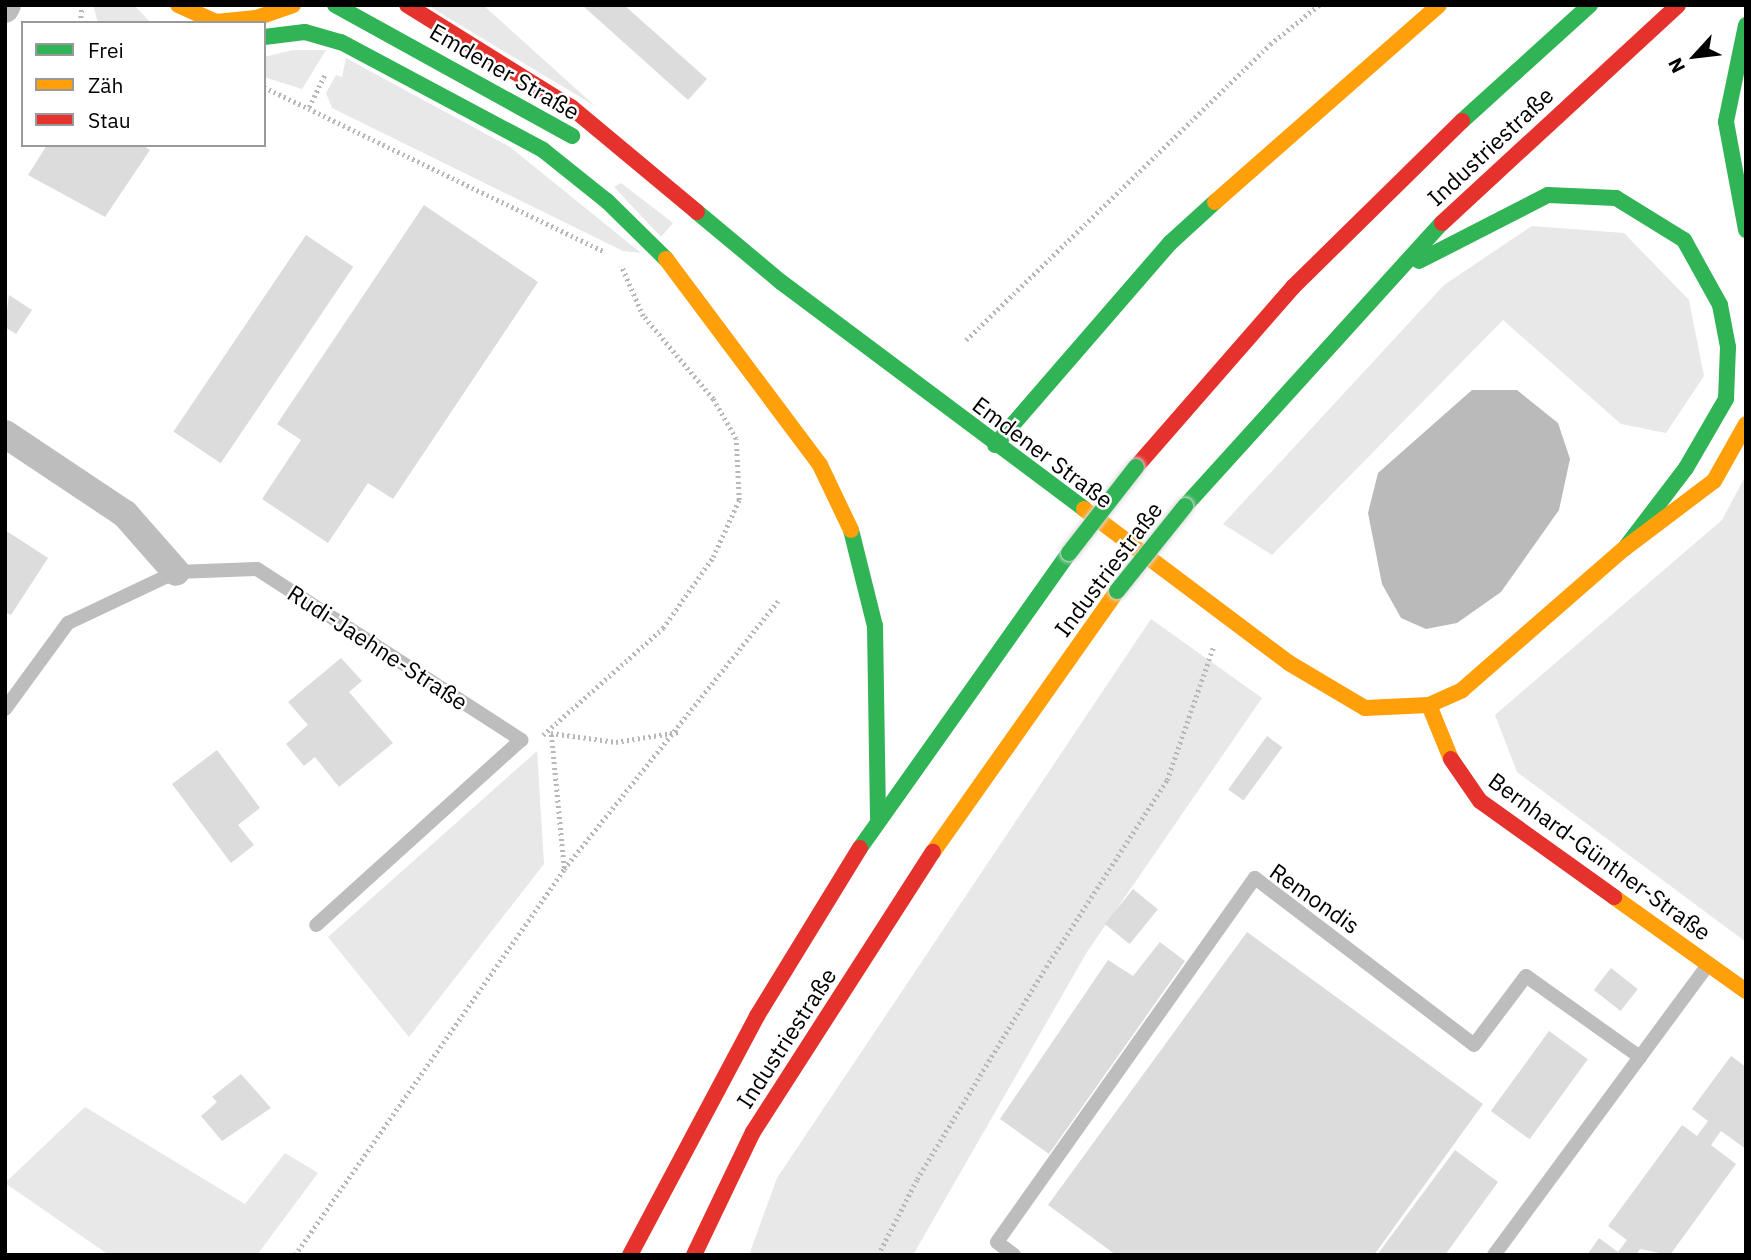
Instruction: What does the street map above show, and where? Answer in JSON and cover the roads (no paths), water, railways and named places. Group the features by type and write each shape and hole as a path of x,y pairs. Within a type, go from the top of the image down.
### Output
{"main road":[{"path":"178,5 213,21"},
{"path":"233,21 256,18 293,5"},
{"name":"Emdener Straße","path":"335,5 650,179"},
{"name":"Emdener Straße","path":"407,5 571,107 650,179 995,445 1232,621 1364,708 1386,711 1429,705 1462,690 1625,548"},
{"path":"995,445 1170,243 1364,66 1439,5"},
{"name":"Industriestraße","path":"630,1255 757,1016 878,818 1069,554 1136,467 1293,288 1455,127 1590,5"},
{"name":"Industriestraße","path":"694,1255 753,1132 939,842 1117,591 1185,506 1389,277 1605,67 1678,5"},
{"path":"1746,25 1726,122 1746,230"},
{"path":"266,37 305,32 341,42 542,150 607,201 662,255 725,333 820,465 862,560 875,626 878,818"},
{"path":"1389,277 1548,195 1616,198 1684,240 1720,305 1728,347 1726,399 1686,468 1625,548"},
{"path":"1625,548 1714,481 1746,424"},
{"name":"Bernhard-Günther-Straße","path":"1429,705 1454,765 1480,801 1746,991"},
{"path":"720,1242 730,1179"},
{"path":"612,1255 647,1219"}],"street":[{"path":"5,434 125,514 176,572"}],"lane":[{"name":"Rudi-Jaehne-Straße","path":"176,572 257,569 521,740 316,925"},
{"path":"5,709 68,623 176,572"},
{"name":"Remondis","path":"1014,1255 997,1242 1255,878 1474,1045 1526,976 1640,1057"},
{"path":"1494,1255 1708,964"}]}
